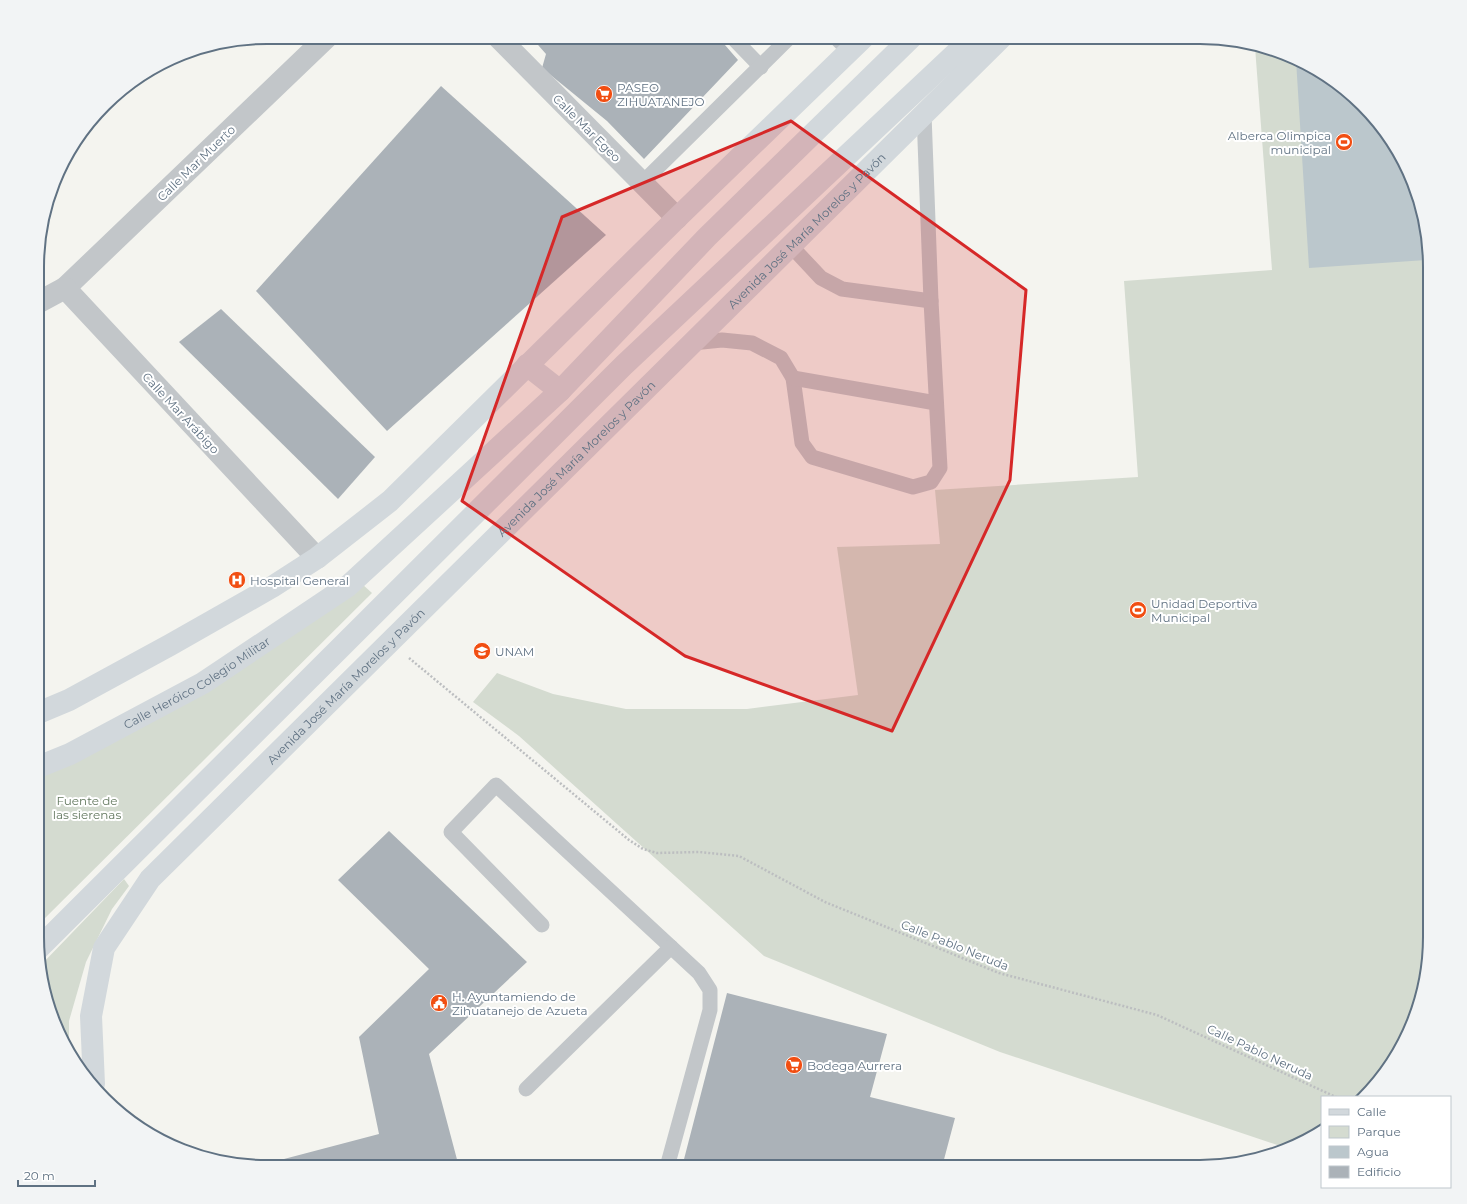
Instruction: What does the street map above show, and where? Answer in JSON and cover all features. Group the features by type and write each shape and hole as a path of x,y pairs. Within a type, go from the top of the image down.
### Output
{"main road":[{"path":"44,710 69,700 272,587 317,558 390,501 677,218 847,44"},
{"path":"527,365 560,392 707,237 905,44"},
{"name":"Avenida José María Morelos y Pavón","path":"44,942 624,365 966,44"},
{"name":"Avenida José María Morelos y Pavón","path":"94,1077 90,1016 104,948 150,879 995,44"},
{"name":"Calle Heróico Colegio Militar","path":"44,765 70,754 203,683 348,586 560,392"},
{"path":"385,602 410,623"}],"street":[{"name":"Calle Mar Muerto","path":"65,288 319,44"},
{"name":"Calle Mar Egeo","path":"505,44 677,218"},
{"path":"44,299 65,288"},
{"name":"Calle Mar Arábigo","path":"65,288 317,558"}],"lane":[{"path":"739,44 761,67"},
{"path":"642,183 783,44"},
{"path":"692,343 722,340 752,343 781,358 793,378 802,443 812,458 913,487 931,482 940,468 931,301 924,114"},
{"path":"791,246 821,278 842,288 931,301"},
{"path":"793,378 936,402"},
{"path":"542,925 451,832 496,785 699,973 710,990 710,1010 669,1160"},
{"path":"526,1089 671,947"}],"path":[{"name":"Calle Pablo Neruda","path":"657,853 698,852 739,856 825,902 999,973 1157,1015 1334,1096"}],"highlighted area":[{"path":"791,121 1026,290 1010,480 892,731 685,656 462,501 562,217"}],"green space":[{"name":"Unidad Deportiva Municipal","path":"1255,51 1285,61 1311,74 1336,90 1368,120 1393,156 1406,182 1419,224 1423,253 1423,951 1421,966 1415,995 1406,1022 1400,1036 1377,1073 1357,1096 1321,1096 1321,1124 1299,1137 1279,1145 1000,1052 764,956 519,736 473,702 497,673 553,694 626,709 747,709 858,695 837,547 940,544 935,490 1138,477 1124,281 1272,270"},
{"name":"Fuente de las sierenas","path":"362,584 372,593 44,919 44,774"},
{"path":"124,879 129,886 112,909 86,962 69,1021 69,1039 56,1009 48,980 45,961"}],"water":[{"name":"Alberca Olimpica municipal","path":"1296,66 1336,90 1358,109 1377,131 1400,168 1411,195 1419,224 1423,253 1423,260 1309,268"}],"building":[{"path":"537,44 724,44 738,60 644,159 607,121 542,68 546,54"},
{"path":"441,86 606,235 387,431 256,291"},
{"path":"221,309 375,457 338,499 179,342"},
{"name":"H. Ayuntamiendo de Zihuatanejo de Azueta","path":"389,831 527,962 429,1054 457,1160 280,1160 379,1134 359,1037 429,969 338,880"},
{"name":"Bodega Aurrera","path":"727,993 887,1034 870,1097 955,1118 944,1160 684,1160"}],"place":[{"name":"PASEO ZIHUATANEJO","path":"604,94"},
{"name":"Alberca Olimpica municipal","path":"1344,142"},
{"name":"Hospital General","path":"237,580"},
{"name":"Unidad Deportiva Municipal","path":"1138,610"},
{"name":"UNAM","path":"482,651"},
{"name":"H. Ayuntamiendo de Zihuatanejo de Azueta","path":"439,1003"},
{"name":"Bodega Aurrera","path":"794,1065"}]}
